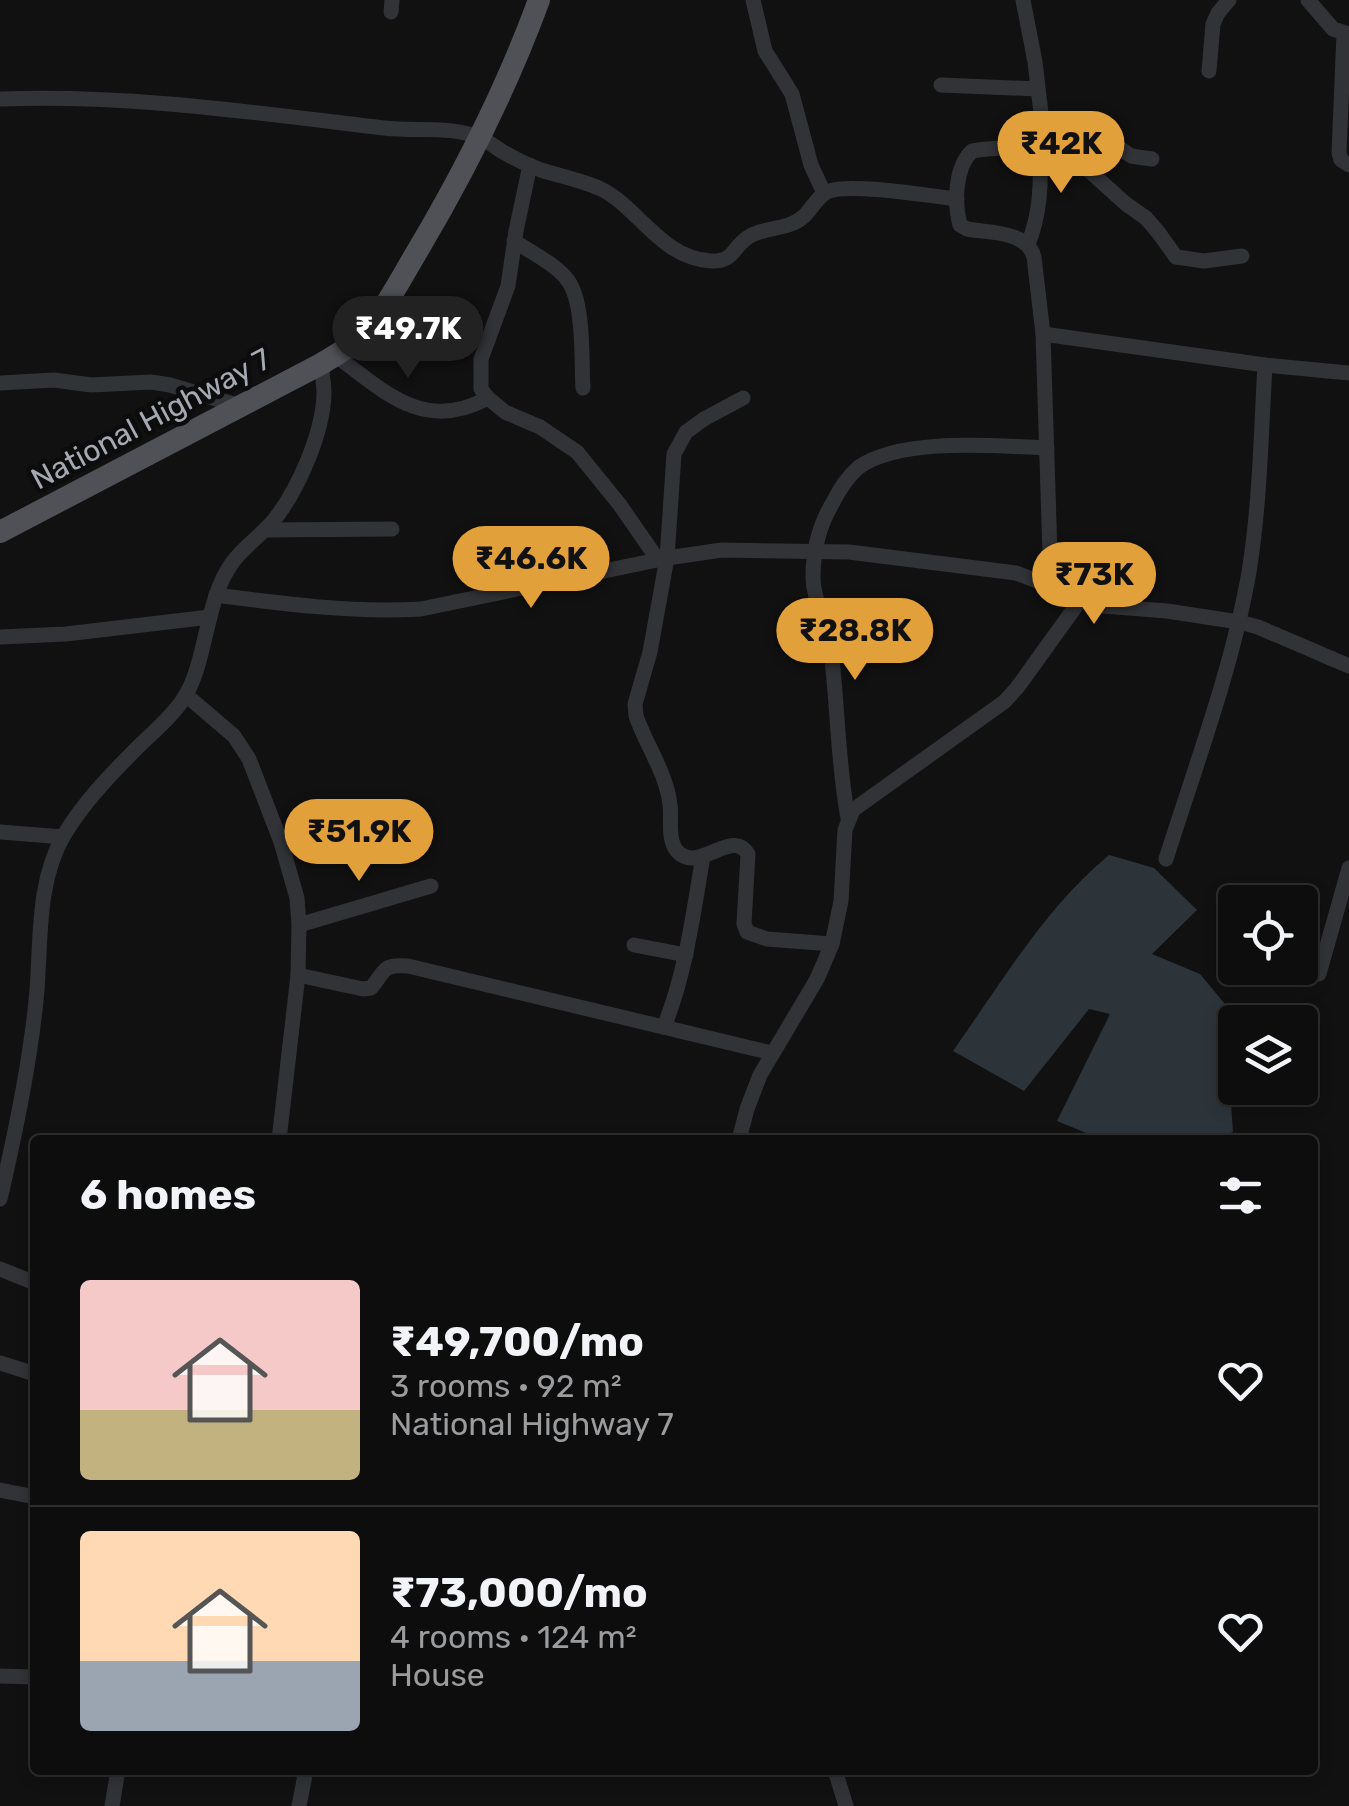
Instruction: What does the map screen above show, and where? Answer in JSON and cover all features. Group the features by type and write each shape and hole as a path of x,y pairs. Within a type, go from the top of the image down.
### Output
{"main road":[{"name":"National Highway 7","path":"0,532 328,360 354,342 390,296 481,138 539,0"}],"street":[{"path":"753,0 766,51 792,94 810,164 824,193"},
{"path":"1024,0 1041,136 1036,217 1028,244"},
{"path":"1209,71 1213,24 1230,0"},
{"path":"1308,0 1333,28 1346,34 1339,153 1349,165"},
{"path":"941,84 1038,89"},
{"path":"0,98 62,96 183,106 392,129 437,128 481,138 530,165 600,189 666,243 708,261 732,255 751,235 797,221 824,193 840,189 957,199"},
{"path":"1041,136 1075,158 1146,218 1176,257 1204,261 1242,256"},
{"path":"1051,585 1044,334 1034,257 1028,244 1010,236 967,230 960,225 957,199 961,164 972,151 1041,136 1104,136 1130,156 1152,159"},
{"path":"530,165 508,286 481,359 481,389 505,412 540,427 576,452 662,559"},
{"path":"514,241 572,286 578,312 582,388"},
{"path":"1044,334 1265,366 1349,373"},
{"path":"0,1199 28,1053 46,888 63,837 88,802 186,695 216,595 232,563 265,530 296,485 317,432 328,360 408,407 458,412 488,398"},
{"path":"1166,859 1239,622 1250,568 1265,366"},
{"path":"0,382 151,382 240,406"},
{"path":"743,398 686,432 674,454 650,652 635,704 636,716 664,783 674,848 680,855 703,856 740,845 748,854 744,924 747,932 767,939 832,944"},
{"path":"848,818 830,644 814,598 813,578 819,532 842,486 870,461 925,448 1047,448"},
{"path":"265,530 392,529"},
{"path":"216,595 283,604 421,609 722,550 849,552 1016,573 1102,606 1167,610 1239,622 1349,666"},
{"path":"741,1135 747,1108 772,1053 809,993 832,944 842,901 844,830 853,810 1004,702 1081,600"},
{"path":"0,638 210,617"},
{"path":"186,695 234,736 249,759 281,842 297,898 298,975 280,1135"},
{"path":"0,832 63,837"},
{"path":"664,1028 677,995 703,856"},
{"path":"1318,974 1342,918 1349,868"},
{"path":"299,924 431,886"},
{"path":"634,944 686,955"},
{"path":"298,975 363,989 372,988 383,969 392,964 408,966 772,1053"},
{"path":"0,1269 30,1281"},
{"path":"0,1363 30,1372"},
{"path":"0,1490 30,1496"},
{"path":"0,1676 30,1678"},
{"path":"112,1806 117,1775"},
{"path":"300,1806 305,1775"},
{"path":"837,1775 846,1806"}],"shaded area":[{"path":"1109,855 1154,868 1197,910 1152,954 1200,974 1226,1005 1218,1005 1218,1105 1231,1105 1233,1132 1091,1135 1057,1121 1110,1014 1089,1009 1024,1091 953,1051 1064,898"}]}
